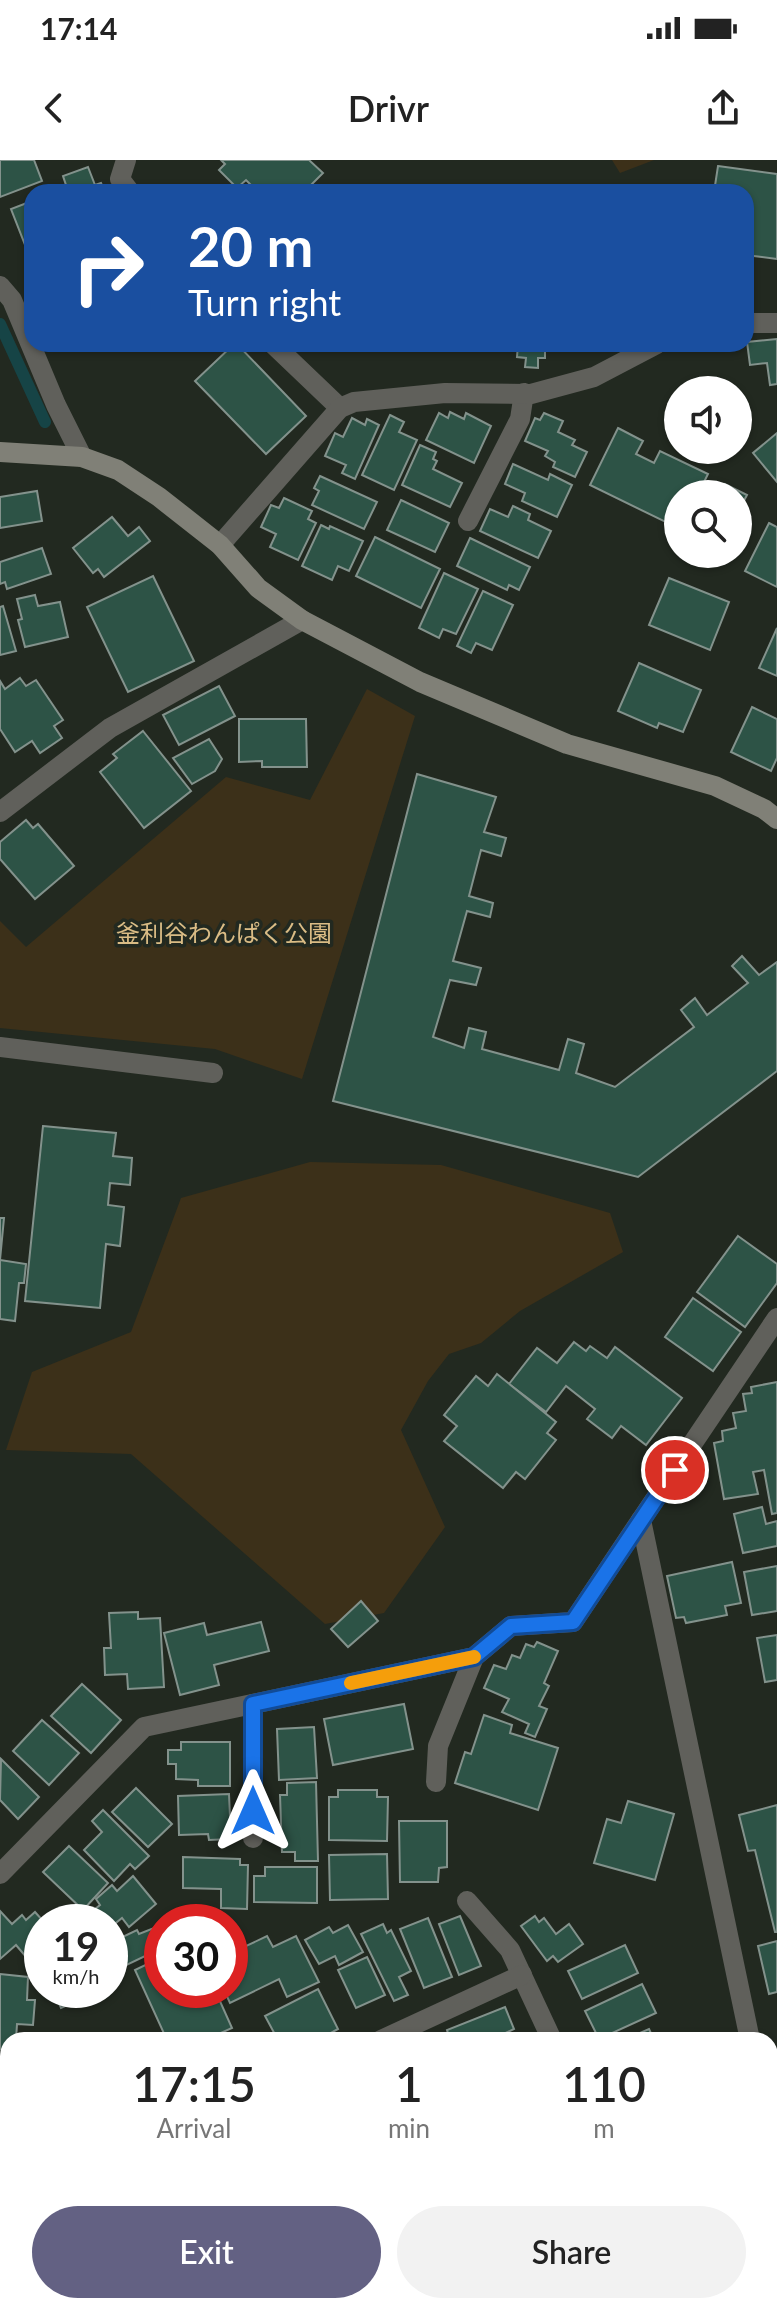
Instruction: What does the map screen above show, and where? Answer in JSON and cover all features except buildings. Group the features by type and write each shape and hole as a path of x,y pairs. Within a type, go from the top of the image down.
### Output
{"street":[{"path":"124,184 120,179 126,160"},
{"path":"0,286 12,300 24,329"},
{"path":"754,323 777,323"},
{"path":"34,352 82,457"},
{"path":"281,352 340,408"},
{"path":"220,545 340,408 354,402 445,393 531,394 594,377 642,352"},
{"path":"468,521 520,419 524,393"},
{"path":"0,452 82,457 118,470 159,497 220,545 258,588 302,620 420,682 567,744 715,786 764,809 777,819"},
{"path":"0,812 110,728 302,620"},
{"path":"0,1047 213,1073"},
{"path":"0,1874 144,1727 474,1657 511,1626 573,1622 777,1318"},
{"path":"641,1520 748,2032"},
{"path":"436,1782 438,1746 474,1657"},
{"path":"253,1704 253,1838"},
{"path":"467,1901 510,1950 548,2032"},
{"path":"398,2032 522,1975"}],"green space":[{"path":"612,160 654,160 620,173"},
{"name":"釜利谷わんぱく公園","path":"367,689 415,716 302,1079 215,1049 0,1028 0,921 26,947 226,777 310,800"},
{"path":"310,1162 441,1165 610,1213 623,1252 520,1311 481,1343 449,1354 428,1381 401,1430 445,1527 384,1613 325,1624 131,1454 6,1450 32,1372 131,1332 181,1198"}],"waterway":[{"path":"0,324 45,422"}],"slow traffic":[{"path":"351,1683 474,1657"}],"route":[{"path":"253,1811 253,1704 474,1657 511,1626 573,1622 675,1470"}]}
